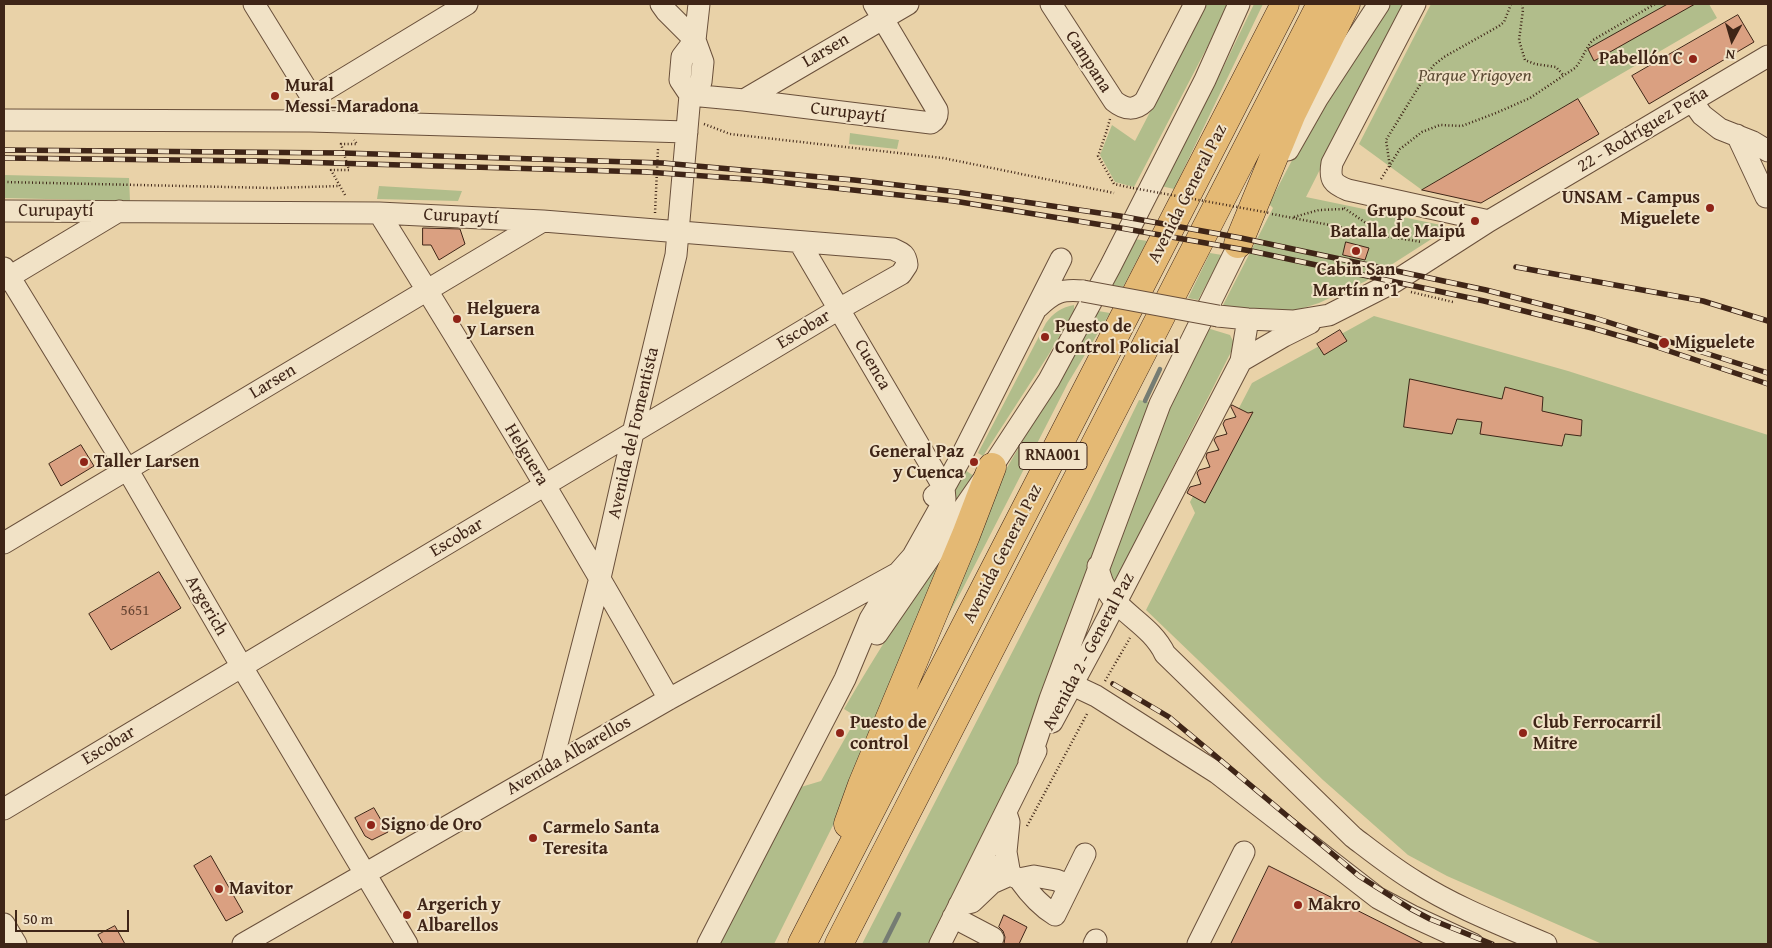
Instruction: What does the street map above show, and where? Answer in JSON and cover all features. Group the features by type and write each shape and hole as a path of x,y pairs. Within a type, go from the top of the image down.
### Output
{"highway":[{"name":"Avenida General Paz","path":"802,944 1286,4"},
{"name":"Avenida General Paz","path":"838,944 1321,4"},
{"path":"1238,244 1292,113 1346,4"},
{"path":"820,908 862,785 963,544 992,467"}],"street":[{"path":"254,4 312,98 310,121"},
{"path":"312,98 467,4"},
{"path":"661,4 695,40"},
{"name":"Avenida del Fomentista","path":"551,766 600,578 676,254 690,95 680,80 682,57 695,40 699,4"},
{"name":"Larsen","path":"744,100 879,11 908,4"},
{"name":"Campana","path":"1051,4 1114,101 1126,109 1134,109 1145,101 1195,4"},
{"name":"Avenida General Paz","path":"845,679 992,467 1048,380 1080,324 1205,80 1239,4"},
{"path":"940,944 1006,812 1065,682 1098,566 1160,404 1238,244 1296,135 1379,4"},
{"path":"1415,4 1332,163 1330,172 1332,179 1335,184 1348,190 1489,221"},
{"name":"Curupaytí","path":"690,95 925,123 936,120 937,110 879,11"},
{"name":"22 - Rodríguez Peña","path":"1038,307 1049,296 1068,290 1248,320 1293,321 1329,315 1385,287 1489,221 1768,56"},
{"path":"1692,101 1702,115 1720,129 1753,142 1768,151"},
{"path":"4,120 310,121 659,130 687,125"},
{"path":"1737,135 1766,197"},
{"name":"Curupaytí","path":"4,211 379,213 543,221 893,249 902,253 906,258 907,265"},
{"path":"6,275 119,211"},
{"name":"Helguera","path":"379,213 600,578 669,699"},
{"name":"Larsen","path":"4,543 543,221"},
{"name":"Cuenca","path":"800,243 944,488"},
{"name":"Avenida General Paz","path":"708,944 845,679 870,619 898,573 905,551 935,495 944,488 1061,259"},
{"name":"Escobar","path":"4,809 839,309 901,274 907,265"},
{"name":"Argerich","path":"6,275 127,469 407,944"},
{"path":"1241,360 1284,336 1329,315"},
{"name":"Avenida 2 - General Paz","path":"1065,682 1099,635 1241,360 1248,320"},
{"path":"1098,566 1103,586 1116,602 1160,643 1165,654"},
{"name":"Avenida Albarellos","path":"243,944 669,699 898,573"},
{"path":"1099,635 1112,628 1127,629 1134,632 1153,648 1165,654 1321,806 1354,837 1386,862 1417,883 1453,903 1546,944"},
{"path":"1065,682 1096,696 1217,773 1378,898 1473,944"},
{"path":"1006,812 1009,822 1006,852 1015,877"},
{"path":"1198,944 1244,852"},
{"path":"982,861 1015,877 1044,908 1055,915 1085,854"},
{"path":"956,911 972,902 992,883 1015,877 1034,876 1056,880 1069,885"},
{"path":"956,911 993,938"},
{"path":"4,924 16,944"}],"path":[{"path":"1390,167 1386,140 1426,75 1444,57 1504,22 1511,4"},
{"path":"1522,4 1519,40 1525,60 1535,64 1556,67 1564,76"},
{"path":"1378,184 1400,149 1422,132 1440,125 1452,127 1471,123 1530,98 1564,76 1580,62 1586,48 1593,40 1655,4"},
{"path":"1114,101 1098,156 1114,184 1450,247"},
{"path":"344,122 357,144 341,144 349,170 331,170 355,214"},
{"path":"687,125 730,134 943,158 1114,193"},
{"path":"654,230 659,130"},
{"path":"4,182 273,188 340,186"},
{"path":"1344,209 1345,202"},
{"path":"1293,218 1319,210 1344,209 1385,236"},
{"path":"1385,287 1453,302"},
{"path":"1026,828 1096,696 1134,632"}],"green space":[{"path":"1206,4 1228,4 1134,187 1115,182 1100,155 1112,125 1135,141"},
{"path":"1254,4 1263,4 1174,189 1161,186 1222,70"},
{"path":"1389,4 1404,4 1306,197 1441,225 1444,231 1366,281 1319,303 1294,311 1222,307 1273,208 1269,204 1299,147"},
{"name":"Parque Yrigoyen","path":"1431,4 1709,4 1717,18 1422,190 1359,144"},
{"path":"850,133 899,140 897,149 849,144"},
{"path":"4,175 129,178 130,201 4,198"},
{"path":"379,186 462,191 458,201 377,199"},
{"path":"1135,239 1147,241 1123,287 1111,285"},
{"path":"1210,253 1222,255 1198,300 1188,298"},
{"path":"1074,305 1074,311 1049,354 983,456 978,453 1046,323 1058,311"},
{"path":"1098,311 1110,313 1068,383 961,592 915,675 1001,478"},
{"name":"Club Ferrocarril Mitre","path":"1374,316 1568,371 1768,435 1768,944 1602,944 1447,876 1408,855 1323,780 1146,610 1195,513 1190,502 1252,383"},
{"path":"1207,328 1230,335 1233,341 1233,348 1113,586 1107,573 1165,414"},
{"path":"1139,400 1149,402 1017,769 931,944 862,944 1089,503"},
{"path":"965,470 974,476 926,545"},
{"path":"952,545 850,791 774,944 719,944 801,787 821,781 857,717 844,709 895,625"}],"building":[{"path":"1668,4 1695,4 1594,61 1588,49"},
{"name":"Pabellón C","path":"1738,15 1754,42 1649,104 1632,76"},
{"path":"1578,99 1599,134 1481,203 1422,190"},
{"path":"423,228 460,229 465,244 439,260 431,245 423,245"},
{"name":"Cabin San Martín n°1","path":"1346,242 1369,248 1365,260 1343,255"},
{"path":"1340,330 1347,341 1324,355 1317,344"},
{"path":"1410,379 1502,399 1505,387 1543,397 1542,411 1582,420 1581,436 1565,434 1562,446 1480,434 1482,422 1457,419 1452,434 1404,427"},
{"path":"1232,405 1248,413 1253,412 1205,503 1187,493 1190,487 1201,484 1197,473 1199,470 1210,467 1206,457 1207,453 1219,450 1214,440 1216,437 1227,434 1223,424 1225,420 1236,417 1231,407"},
{"path":"81,445 94,466 61,486 49,464"},
{"path":"159,572 181,608 111,650 89,614"},
{"name":"Signo de Oro","path":"374,808 388,832 372,840 365,836 355,818"},
{"name":"Mavitor","path":"211,856 243,912 226,921 194,866"},
{"name":"Makro","path":"1269,866 1424,944 1231,944"},
{"path":"1004,915 1027,927 1019,944 1004,944 1005,937 999,927"},
{"path":"115,926 125,944 103,944 98,935"}],"waterway":[{"path":"1145,401 1160,369"},
{"path":"884,944 899,914"}],"railway":[{"path":"4,150 343,153 663,163 854,180 957,192 1120,216 1241,238 1486,290 1595,318 1768,373"},
{"path":"4,158 262,161 647,172 761,180 954,201 1251,251 1484,301 1651,345 1768,384"},
{"path":"1516,267 1703,301 1768,321"},
{"path":"1113,684 1169,717 1359,876 1430,919 1492,944"}],"place":[{"name":"Pabellón C","path":"1693,59"},
{"name":"Mural Messi-Maradona","path":"275,96"},
{"name":"UNSAM - Campus Miguelete","path":"1710,208"},
{"name":"Grupo Scout Batalla de Maipú","path":"1475,221"},
{"name":"Cabin San Martín n°1","path":"1356,251"},
{"name":"Helguera y Larsen","path":"457,319"},
{"name":"Puesto de Control Policial","path":"1045,337"},
{"name":"Miguelete","path":"1664,343"},
{"name":"Taller Larsen","path":"84,462"},
{"name":"General Paz y Cuenca","path":"974,462"},
{"name":"Puesto de control","path":"840,733"},
{"name":"Club Ferrocarril Mitre","path":"1523,733"},
{"name":"Signo de Oro","path":"371,825"},
{"name":"Carmelo Santa Teresita","path":"533,838"},
{"name":"Mavitor","path":"219,889"},
{"name":"Makro","path":"1298,905"},
{"name":"Argerich y Albarellos","path":"407,915"}]}
